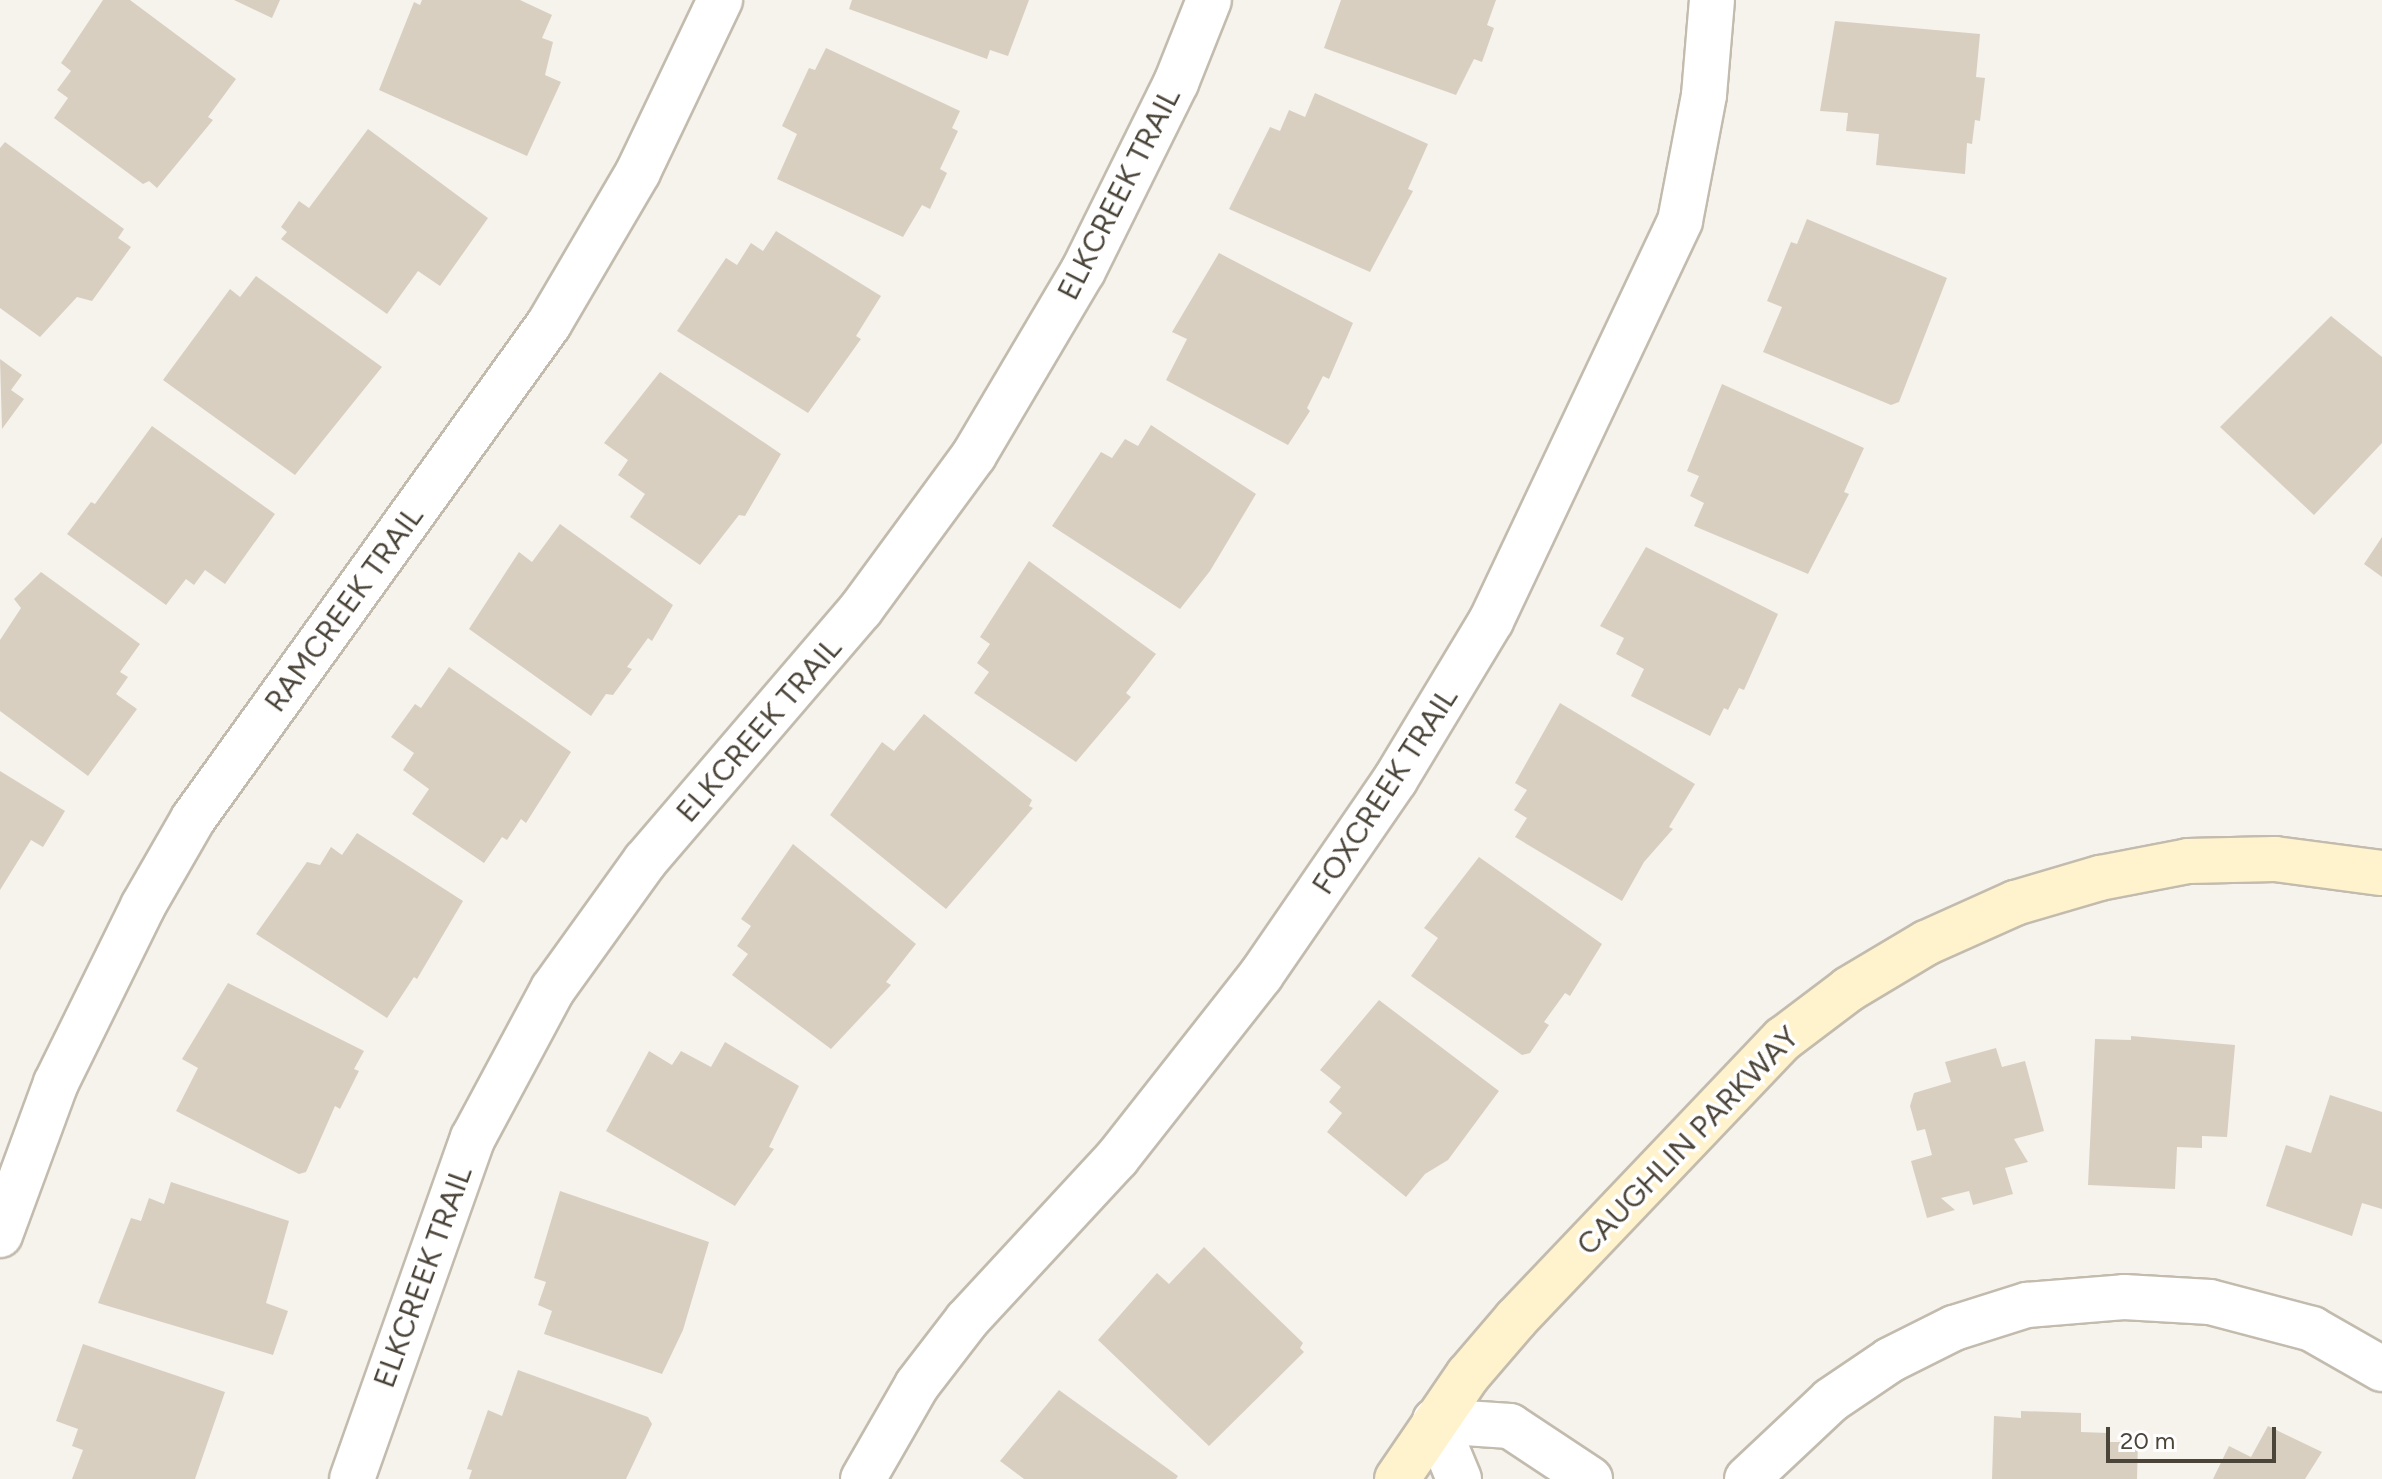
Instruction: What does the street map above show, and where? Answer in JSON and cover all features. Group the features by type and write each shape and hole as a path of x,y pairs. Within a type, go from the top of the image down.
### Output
{"street":[{"name":"RAMCREEK TRAIL","path":"0,1235 56,1083 143,906 193,819 549,324 638,172 720,0"},
{"name":"ELKCREEK TRAIL","path":"352,1479 473,1138 553,989 645,861 861,609 974,455 1083,271 1176,83 1209,0"},
{"name":"FOXCREEK TRAIL","path":"863,1479 917,1385 967,1320 1117,1158 1261,975 1395,780 1484,633 1523,561 1680,221 1704,95 1712,0"},
{"name":"CAUGHLIN PARKWAY","path":"1397,1479 1435,1421 1516,1319 1783,1039 1849,989 1926,943 2015,903 2100,878 2188,861 2275,859 2382,873"},
{"path":"1747,1479 1831,1400 1890,1360 1954,1328 2027,1305 2124,1297 2210,1302 2312,1329 2382,1369"},
{"path":"1459,1479 1435,1421 1510,1426 1590,1479"}],"building":[{"path":"103,0 130,0 236,79 208,117 213,120 157,188 149,181 143,184 54,118 68,98 57,90 71,71 61,63"},
{"path":"234,0 280,0 272,18"},
{"path":"422,0 520,0 552,15 542,38 553,42 545,75 561,82 527,156 379,90 414,2 420,5"},
{"path":"852,0 1029,0 1008,56 990,50 987,59 849,9"},
{"path":"1341,0 1496,0 1487,25 1494,28 1482,62 1474,59 1456,95 1324,48"},
{"path":"1835,21 1980,34 1976,77 1985,78 1980,121 1975,120 1972,144 1967,143 1965,174 1876,165 1879,134 1846,131 1848,113 1820,111"},
{"path":"826,48 960,111 952,128 958,131 940,169 947,173 930,209 922,205 903,237 777,179 797,134 782,126 809,68 815,70"},
{"path":"1315,93 1428,144 1408,189 1413,191 1370,272 1229,209 1270,127 1280,131 1289,110 1305,117"},
{"path":"368,129 488,218 440,286 418,271 387,314 281,239 287,232 281,227 299,201 309,208"},
{"path":"5,142 124,229 118,238 131,247 92,301 77,297 40,337 0,308 0,148"},
{"path":"1807,219 1947,278 1899,402 1891,405 1763,352 1782,307 1767,301 1791,242 1797,244"},
{"path":"776,231 881,296 856,336 861,339 808,413 677,331 726,258 737,265 751,243 763,251"},
{"path":"1219,253 1353,323 1329,379 1323,376 1307,408 1310,411 1288,445 1166,380 1187,339 1172,332"},
{"path":"256,276 382,367 295,475 163,380 230,289 240,297"},
{"path":"2331,316 2382,357 2382,443 2314,515 2220,427"},
{"path":"0,359 22,375 11,390 24,399 2,429"},
{"path":"660,372 781,454 745,516 739,515 700,565 630,517 645,494 618,475 628,460 604,443"},
{"path":"1722,384 1864,448 1844,492 1849,494 1808,574 1694,526 1704,503 1690,496 1699,476 1687,471"},
{"path":"1151,425 1256,494 1210,571 1180,609 1052,526 1101,452 1112,458 1125,439 1138,446"},
{"path":"152,426 275,514 225,584 205,570 194,585 186,579 166,605 67,534 91,502 95,504"},
{"path":"560,524 673,605 652,641 648,638 627,667 632,669 613,695 606,694 591,716 469,629 519,552 532,562"},
{"path":"2382,537 2382,577 2364,564"},
{"path":"1646,547 1778,614 1744,690 1739,688 1728,710 1724,708 1710,736 1631,696 1644,669 1616,654 1624,638 1600,626"},
{"path":"1029,561 1156,654 1126,693 1131,697 1076,762 974,693 989,672 977,663 990,644 980,637"},
{"path":"41,572 140,644 120,672 128,677 116,694 137,709 88,776 0,711 0,640 21,608 14,599"},
{"path":"449,667 571,752 526,823 521,819 507,840 502,837 484,863 412,814 429,789 403,770 414,753 391,737 415,704 421,708"},
{"path":"1560,703 1695,784 1669,827 1673,829 1644,862 1622,901 1515,837 1527,818 1514,810 1527,790 1515,783"},
{"path":"924,714 1032,800 1029,806 1033,808 946,909 830,815 882,742 894,751"},
{"path":"0,771 65,811 43,847 31,840 0,890"},
{"path":"357,833 463,901 417,979 414,977 387,1018 256,934 307,862 320,865 331,847 342,855"},
{"path":"793,844 916,944 886,982 891,985 831,1049 732,975 748,954 737,946 751,926 741,919"},
{"path":"1479,857 1602,944 1570,996 1565,993 1544,1022 1549,1025 1530,1053 1522,1055 1411,976 1438,938 1424,928"},
{"path":"228,983 364,1051 354,1069 359,1071 340,1109 335,1106 306,1172 299,1174 176,1111 198,1068 182,1059"},
{"path":"1379,1000 1499,1091 1448,1160 1425,1174 1406,1197 1327,1132 1342,1113 1329,1102 1341,1087 1320,1070"},
{"path":"2131,1036 2235,1045 2227,1137 2202,1136 2202,1148 2177,1147 2175,1189 2088,1185 2095,1039 2131,1040"},
{"path":"725,1042 799,1086 769,1147 774,1149 735,1206 606,1131 649,1051 672,1065 681,1051 711,1067"},
{"path":"1996,1048 2002,1067 2025,1061 2044,1131 2014,1139 2028,1162 2005,1168 2013,1194 1973,1205 1969,1191 1941,1198 1955,1210 1927,1218 1911,1161 1932,1155 1925,1129 1917,1131 1910,1106 1914,1093 1951,1082 1945,1062"},
{"path":"2330,1095 2382,1112 2382,1209 2362,1203 2352,1236 2266,1206 2286,1145 2311,1153"},
{"path":"171,1182 289,1221 266,1303 288,1311 273,1355 98,1303 131,1218 141,1221 149,1198 164,1204"},
{"path":"560,1191 709,1242 683,1330 662,1374 544,1334 552,1311 538,1305 546,1282 534,1278"},
{"path":"1204,1247 1303,1343 1300,1348 1304,1352 1209,1446 1098,1340 1157,1273 1169,1284"},
{"path":"83,1344 225,1392 195,1479 72,1479 83,1450 72,1446 78,1429 56,1421"},
{"path":"518,1370 648,1417 652,1424 626,1479 469,1479 472,1470 467,1469 488,1410 502,1416"},
{"path":"1059,1390 1178,1476 1176,1479 1024,1479 1000,1461"},
{"path":"2021,1411 2081,1413 2081,1432 2108,1433 2107,1442 2138,1442 2137,1479 1992,1479 1994,1416 2021,1418"},
{"path":"2268,1426 2322,1452 2305,1479 2213,1479 2229,1446 2251,1457"}]}
